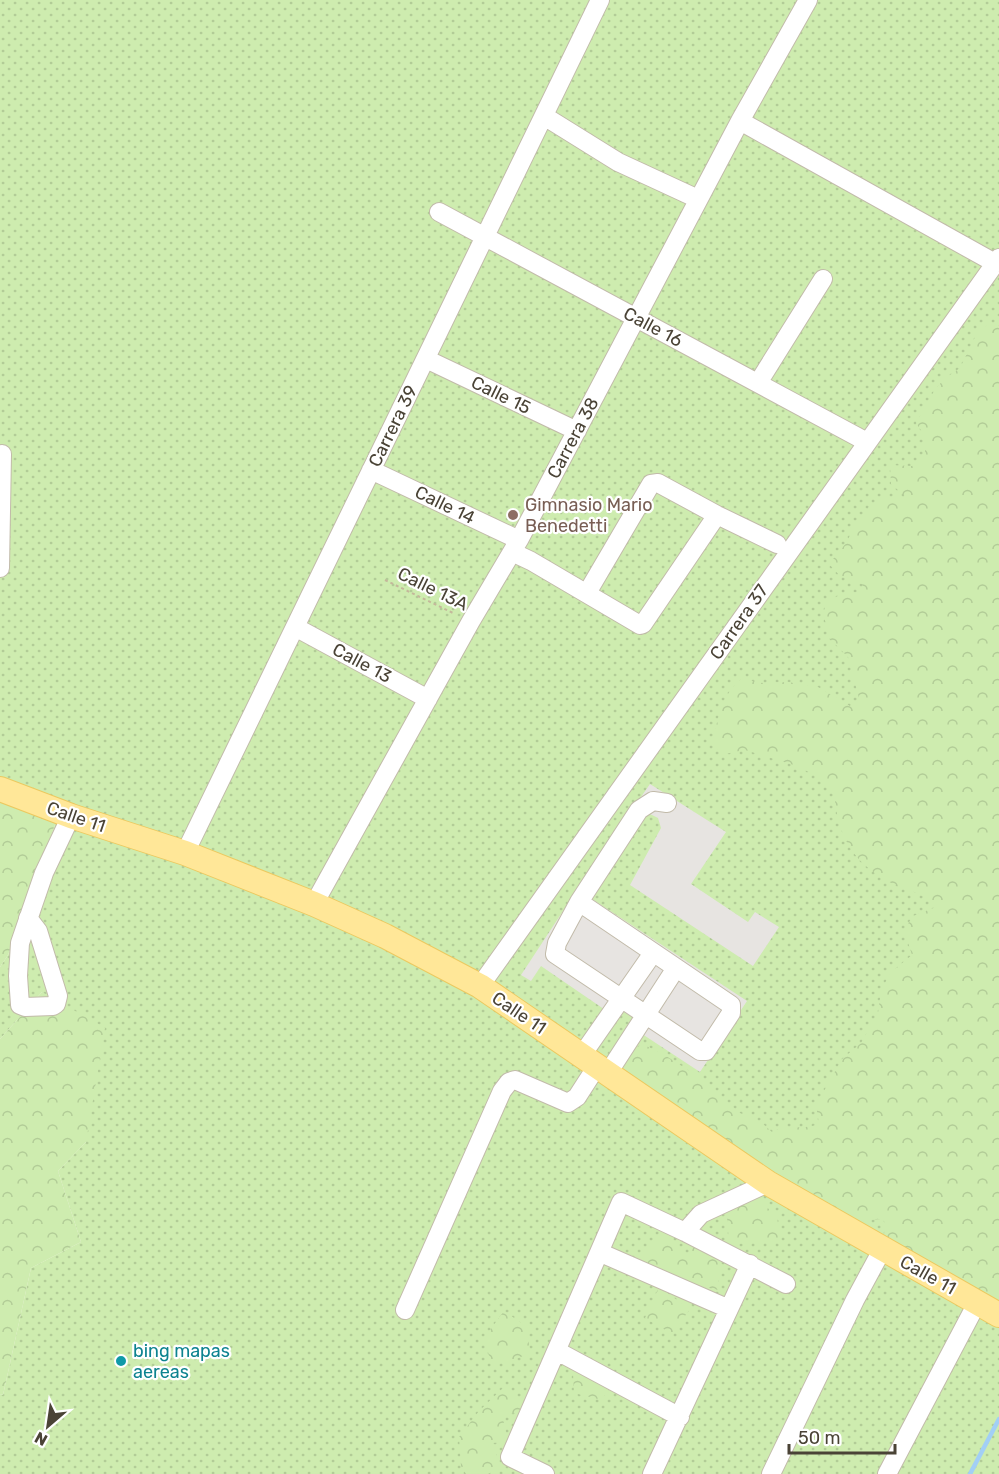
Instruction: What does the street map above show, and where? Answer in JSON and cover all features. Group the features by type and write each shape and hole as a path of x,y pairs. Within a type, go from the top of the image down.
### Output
{"main road":[{"name":"Calle 11","path":"0,790 185,853 314,904 385,936 480,986 768,1183 999,1315"}],"street":[{"name":"Carrera 39","path":"185,853 600,0"},
{"name":"Carrera 38","path":"314,904 515,546 698,199 808,0"},
{"path":"544,116 618,162 698,199"},
{"path":"740,121 997,261"},
{"name":"Calle 16","path":"439,212 867,442"},
{"name":"Carrera 37","path":"480,986 997,261"},
{"path":"758,383 823,279"},
{"name":"Calle 15","path":"426,358 577,431"},
{"path":"0,568 2,454"},
{"name":"Calle 14","path":"372,470 515,546 531,561 640,625 643,624 717,515"},
{"path":"587,593 651,484 658,483 777,544"},
{"name":"Calle 13","path":"295,627 428,699"},
{"path":"579,902 731,1005 731,1013 703,1052 555,954 557,943 579,902 639,810 653,801 667,803"},
{"path":"28,918 44,873 71,816"},
{"path":"405,1310 502,1091 509,1082 515,1080 568,1102 577,1097 596,1065 621,998 653,953"},
{"path":"596,1065 646,1014 676,968"},
{"path":"685,1232 701,1214 768,1183"},
{"path":"545,1474 510,1457 621,1202 750,1264 786,1284"},
{"path":"771,1474 855,1300 882,1250"},
{"path":"600,1253 729,1309"},
{"path":"652,1474 750,1264"},
{"path":"887,1474 978,1303"},
{"path":"557,1351 680,1417"}],"path":[{"name":"Calle 13A","path":"385,580 471,621"}],"green space":[{"path":"0,0 999,0 999,1474 0,1474 0,1394 3,1395 31,1268 81,1242 58,1171 86,1142 42,992 0,1039 0,967 8,955 56,822 0,800"},
{"path":"988,324 999,326 999,1308 886,1243 884,1233 887,1225 882,1219 867,1220 854,1227 626,1080 621,1065 629,1053 642,1044 688,1070 740,1113 762,1123 772,1132 778,1129 819,1124 816,1105 842,1059 861,1043 878,1013 881,991 890,973 912,955 904,930 913,916 936,907 925,897 884,879 860,860 844,837 839,823 834,790 820,778 797,766 745,750 720,755 713,737 722,704 731,689 742,678 759,683 788,682 818,687 850,706 859,698 848,657 830,639 823,613 827,602 843,593 864,592 862,584 840,576 829,564 847,542 855,523 869,507 881,499 907,498 891,484 890,465 912,466 925,454 925,436 916,423 934,391 944,379 960,368 977,333"},
{"path":"0,800 56,822 8,955 0,967"},
{"path":"42,992 105,1028 86,1142 58,1171 81,1242 31,1268 3,1395 0,1394 0,1039"},
{"path":"749,1192 777,1216 780,1241 729,1244 727,1216"},
{"path":"661,1235 688,1256 696,1242 720,1256 718,1290 682,1280 660,1288 690,1309 672,1334 645,1318 659,1287 638,1256"},
{"path":"504,1311 527,1327 530,1354 492,1366 484,1338"},
{"path":"595,1357 616,1375 602,1400 574,1393 573,1373"},
{"path":"503,1388 529,1412 502,1414 508,1442 492,1443 501,1467 488,1474 466,1474 461,1466 459,1437 479,1411"}],"shaded area":[{"path":"650,784 726,832 691,884 748,922 755,912 779,927 753,966 630,885 661,828 658,818 648,813 642,817 592,899 747,1001 700,1072 633,1028 640,1018 621,1006 614,1016 541,966 531,981 521,975"}],"waterway":[{"path":"970,1474 999,1419"}],"place":[{"name":"Gimnasio Mario Benedetti","path":"513,515"},
{"name":"bing mapas aereas","path":"121,1361"}]}
